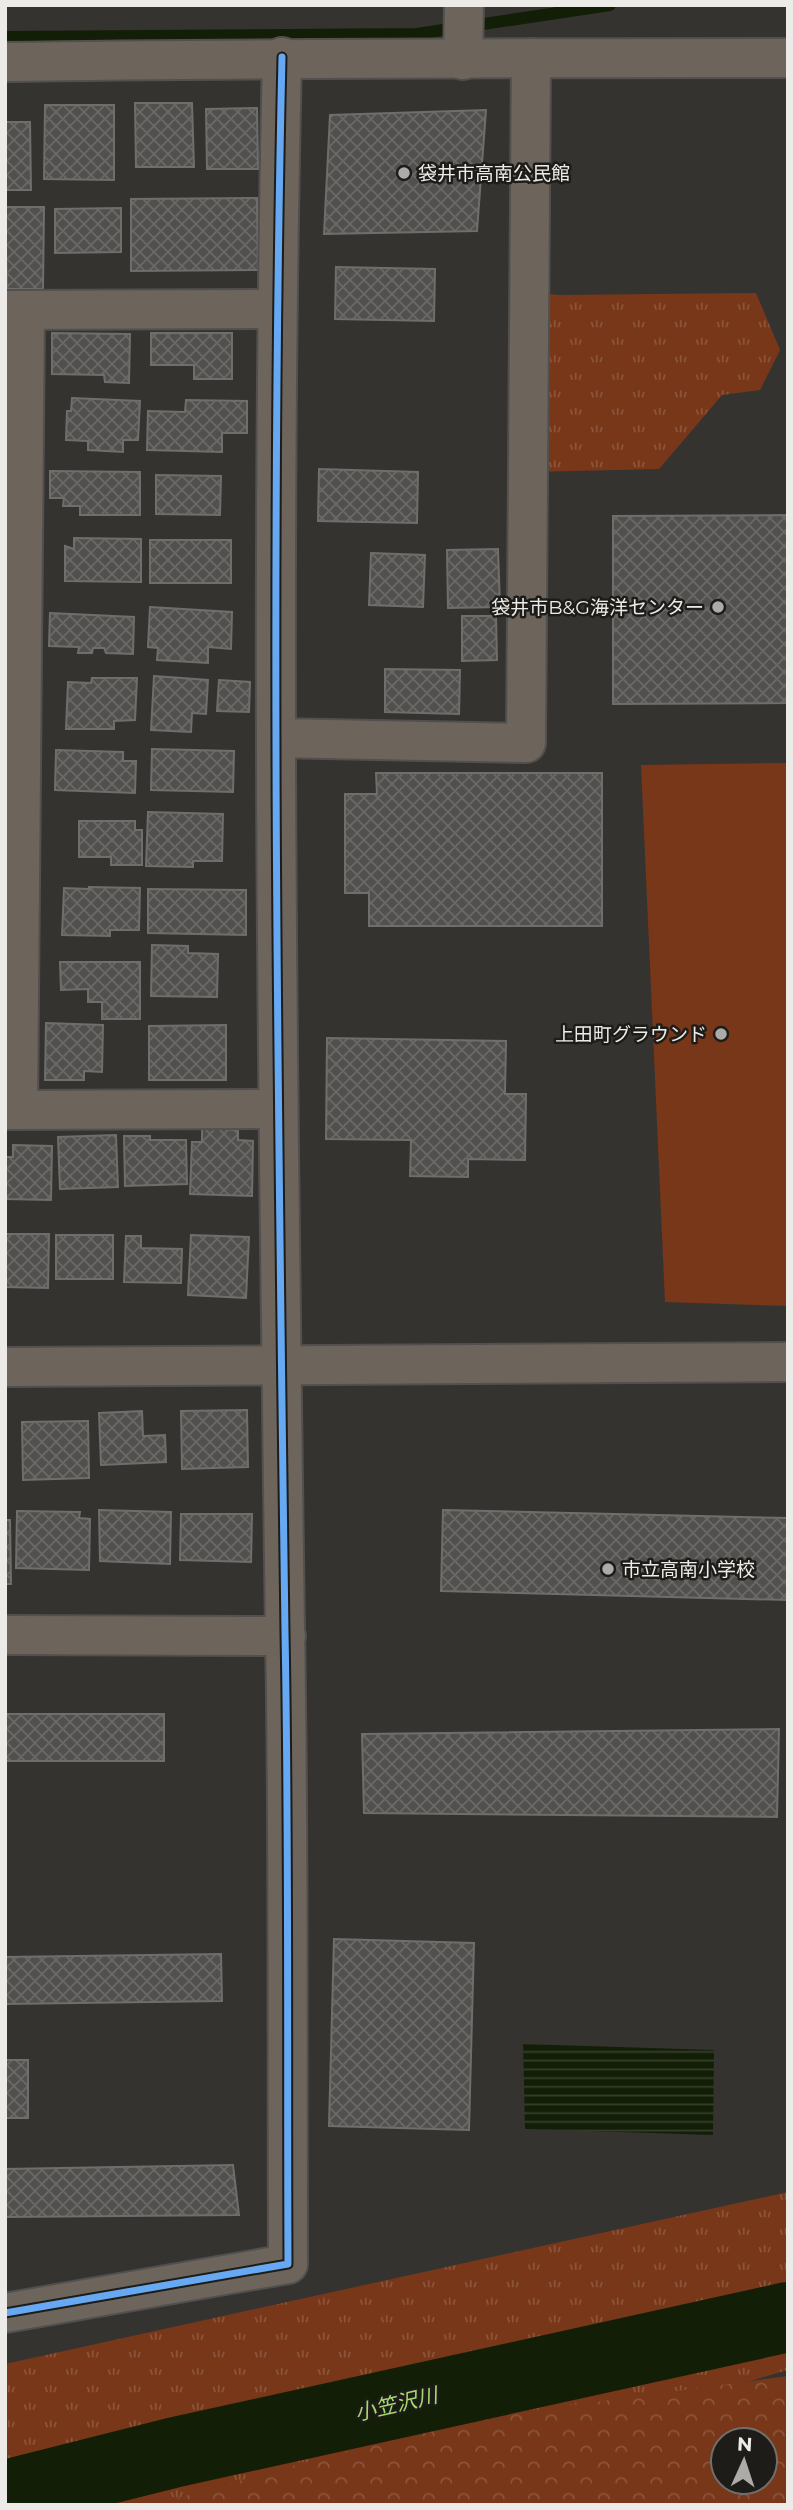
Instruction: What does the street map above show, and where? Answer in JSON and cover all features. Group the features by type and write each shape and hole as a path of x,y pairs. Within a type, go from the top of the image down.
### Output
{"street":[{"path":"463,60 464,5"},
{"path":"5,2313 288,2264 286,1636 277,1108 276,309 282,57"},
{"path":"5,62 282,57 463,60 788,58"},
{"path":"277,738 526,743 531,58"},
{"path":"276,309 15,310 12,1110 277,1108"},
{"path":"5,1367 788,1362"},
{"path":"5,1635 286,1636"}],"green space":[{"path":"529,292 559,295 756,293 780,350 760,390 722,395 659,469 528,472"},
{"name":"上田町グラウンド","path":"788,763 788,1306 665,1302 641,765"},
{"path":"788,2192 788,2370 750,2381 194,2505 5,2505 5,2364"},
{"path":"788,2376 788,2505 124,2505 174,2499 455,2421"}],"shaded area":[{"path":"523,2044 714,2050 713,2135 525,2129"}],"building":[{"path":"135,103 192,103 194,167 136,167"},
{"path":"45,105 114,105 114,180 44,179"},
{"path":"257,108 258,169 207,169 206,109"},
{"name":"袋井市高南公民館","path":"486,110 477,231 324,234 330,115"},
{"path":"5,122 30,122 31,190 5,190"},
{"path":"257,198 258,270 131,271 131,199"},
{"path":"5,207 44,207 43,289 7,289"},
{"path":"121,208 121,252 55,253 55,209"},
{"path":"336,267 435,269 434,321 335,319"},
{"path":"52,333 130,334 129,383 105,382 104,375 52,374"},
{"path":"151,333 232,333 232,379 194,379 194,365 151,365"},
{"path":"72,398 140,401 138,440 123,440 123,452 88,450 88,441 66,440 67,411 71,411"},
{"path":"186,400 247,401 247,433 222,433 222,452 147,450 148,411 185,412"},
{"path":"319,469 418,472 417,523 318,521"},
{"path":"50,471 140,472 140,515 80,515 80,506 63,506 64,498 50,498"},
{"path":"156,475 221,476 220,515 156,514"},
{"path":"788,515 788,703 613,704 613,516"},
{"path":"74,538 141,539 141,582 65,581 65,546 74,549"},
{"path":"150,540 231,540 231,583 150,583"},
{"path":"498,549 500,607 448,608 447,550"},
{"path":"371,553 425,555 423,607 369,605"},
{"path":"150,607 232,612 231,649 208,647 208,663 157,660 158,648 148,647"},
{"path":"50,613 134,617 133,654 106,653 104,648 93,648 92,653 78,653 79,647 49,646"},
{"path":"462,616 496,616 497,660 462,661"},
{"path":"385,669 460,670 459,714 385,712"},
{"path":"154,676 208,680 206,714 192,713 191,732 151,730"},
{"path":"92,678 137,678 135,720 114,721 114,729 66,729 68,682 91,683"},
{"path":"219,680 250,682 249,712 217,711"},
{"path":"152,749 234,751 233,792 151,790"},
{"path":"56,750 123,752 123,761 136,761 135,793 55,790"},
{"path":"376,773 602,773 602,926 369,926 369,893 345,893 345,794 377,794"},
{"path":"148,812 223,814 222,861 193,861 193,867 146,866"},
{"path":"79,821 135,821 135,830 142,830 142,865 111,865 111,857 79,857"},
{"path":"64,888 140,888 139,930 110,930 110,936 62,935"},
{"path":"148,889 246,890 246,935 148,933"},
{"path":"152,945 188,946 188,953 218,954 217,997 151,996"},
{"path":"60,962 140,962 140,1019 102,1019 102,1002 88,1002 88,989 61,990"},
{"path":"46,1023 103,1025 102,1072 84,1071 84,1080 45,1080"},
{"path":"226,1025 226,1080 149,1080 149,1026"},
{"path":"327,1038 506,1041 505,1094 526,1094 525,1160 468,1159 468,1177 410,1176 411,1140 326,1139"},
{"path":"202,1128 238,1130 238,1140 253,1141 252,1196 190,1194 192,1142 202,1142"},
{"path":"116,1135 118,1187 60,1189 58,1137"},
{"path":"124,1136 150,1136 150,1140 186,1140 187,1184 125,1186"},
{"path":"13,1145 52,1146 51,1200 5,1199 5,1157 13,1157"},
{"path":"5,1234 49,1234 48,1288 5,1287"},
{"path":"56,1235 113,1235 113,1279 56,1279"},
{"path":"191,1235 249,1237 246,1298 188,1295"},
{"path":"126,1236 141,1236 141,1248 182,1249 181,1283 124,1282"},
{"path":"247,1410 248,1467 182,1469 181,1411"},
{"path":"142,1411 143,1436 165,1435 166,1462 101,1465 99,1413"},
{"path":"88,1421 89,1478 23,1480 22,1422"},
{"path":"99,1510 171,1512 170,1564 100,1561"},
{"path":"443,1510 788,1518 788,1600 441,1591"},
{"path":"17,1511 80,1512 79,1518 90,1519 89,1570 16,1568"},
{"path":"181,1514 252,1514 251,1562 180,1560"},
{"path":"5,1520 10,1520 11,1584 5,1584"},
{"path":"5,1714 164,1714 164,1761 5,1761"},
{"path":"779,1729 777,1817 364,1813 362,1734"},
{"path":"334,1939 474,1943 469,2130 329,2126"},
{"path":"221,1954 222,2001 5,2004 5,1957"},
{"path":"5,2060 28,2060 28,2118 5,2118"},
{"path":"233,2165 239,2215 5,2217 5,2169"}],"waterway":[{"path":"5,37 417,34 610,5"},
{"name":"小笠沢川","path":"5,2495 176,2452 788,2317"}],"cycle path":[{"path":"5,2313 288,2264 287,1790 276,648 282,57"}],"place":[{"name":"袋井市高南公民館","path":"404,173"},
{"name":"袋井市B&G海洋センター","path":"718,607"},
{"name":"上田町グラウンド","path":"721,1034"},
{"name":"市立高南小学校","path":"608,1569"}]}
